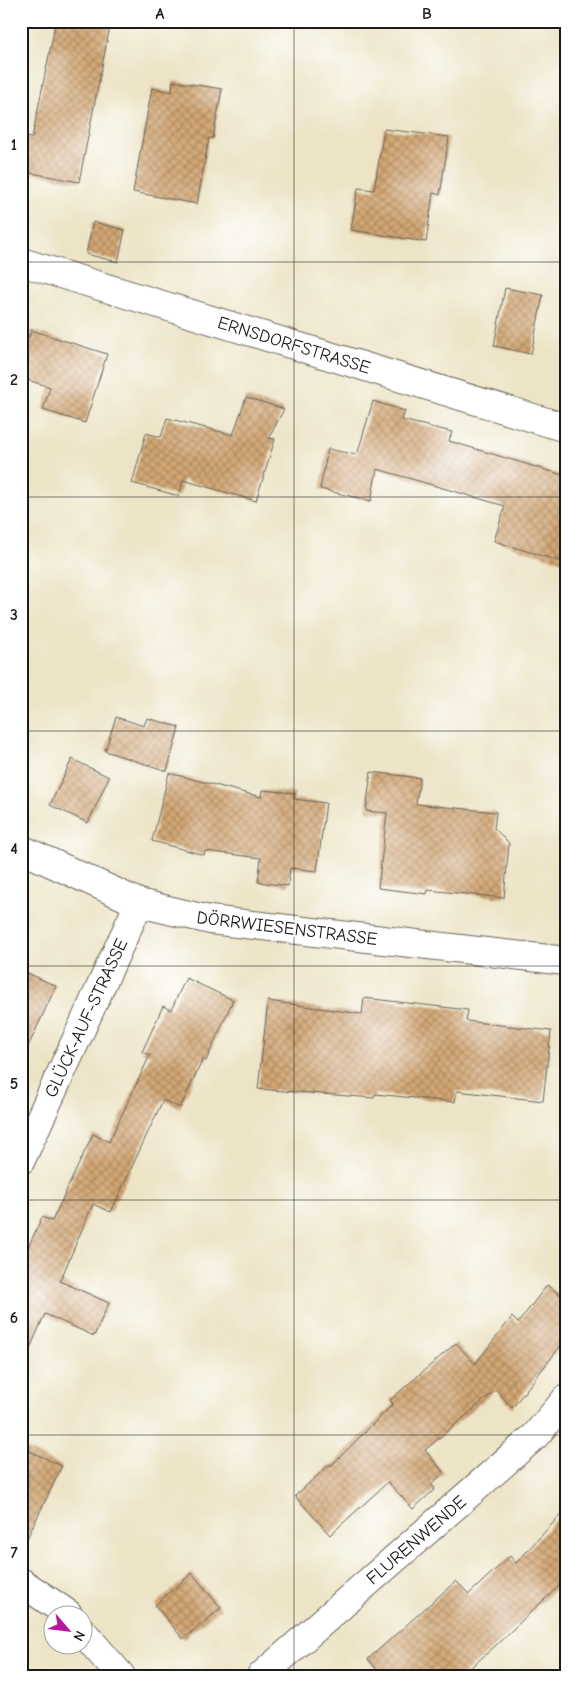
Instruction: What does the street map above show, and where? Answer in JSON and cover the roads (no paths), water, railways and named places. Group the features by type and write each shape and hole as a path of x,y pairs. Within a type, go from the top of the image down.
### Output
{"street":[{"name":"ERNSDORFSTRASSE","path":"21,262 566,428"},
{"name":"DÖRRWIESENSTRASSE","path":"21,849 139,903 210,920 566,961"},
{"name":"GLÜCK-AUF-STRASSE","path":"21,1160 139,903"},
{"name":"FLURENWENDE","path":"261,1676 536,1436 566,1399"},
{"path":"21,1582 53,1604"},
{"path":"92,1643 121,1676"}]}
